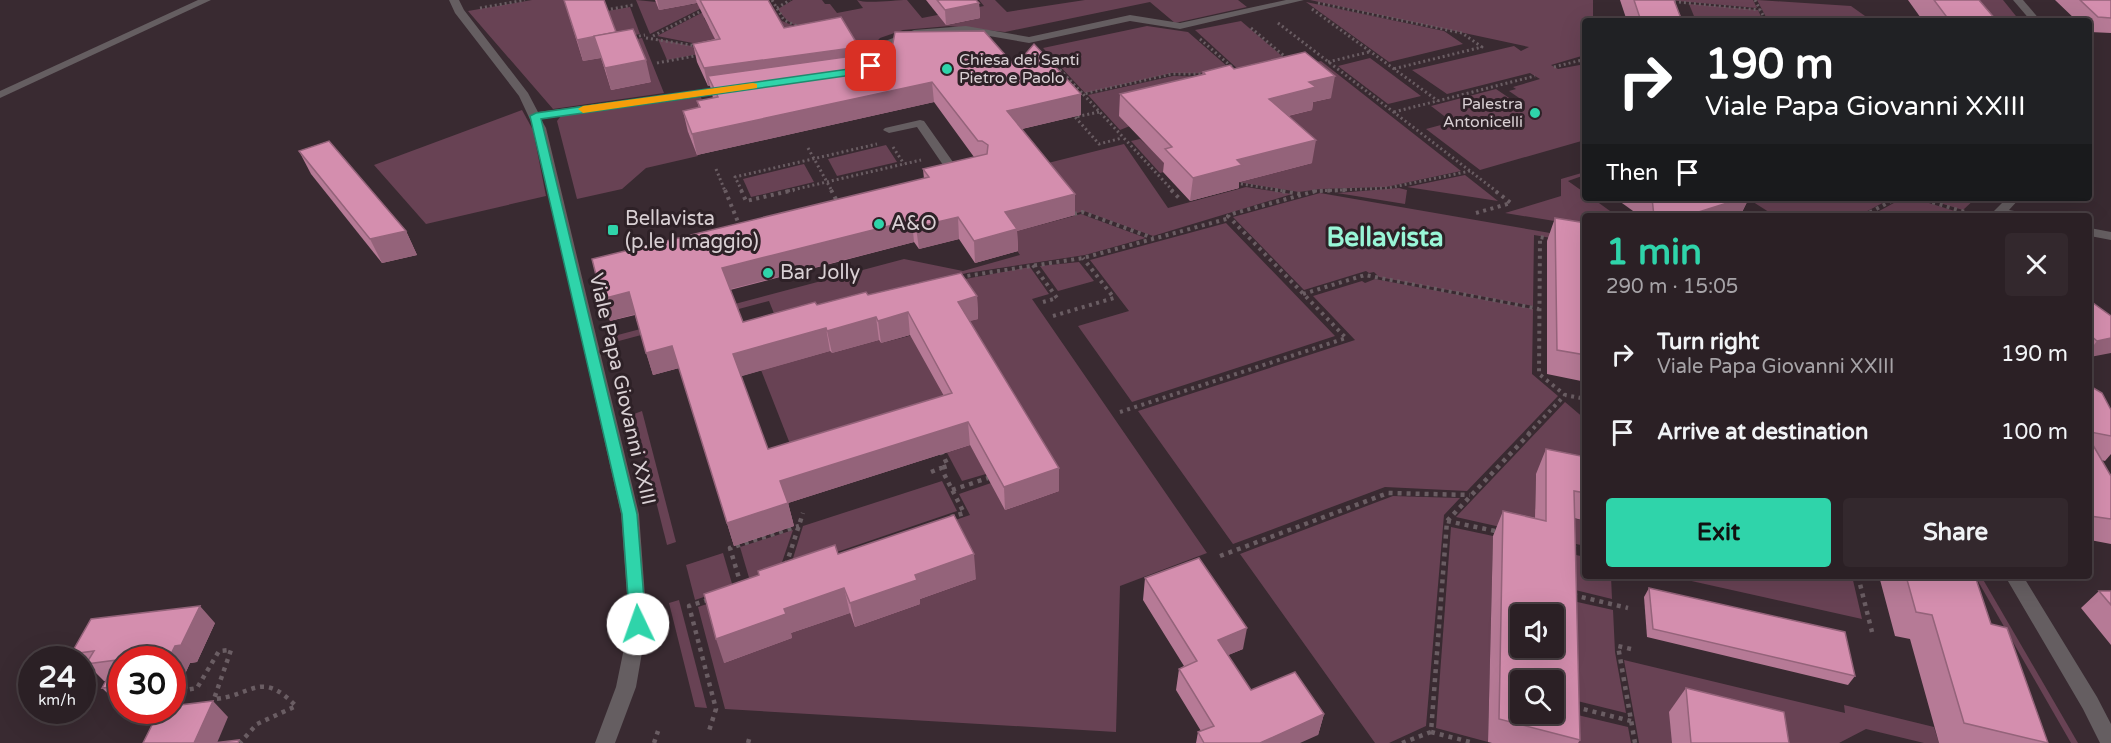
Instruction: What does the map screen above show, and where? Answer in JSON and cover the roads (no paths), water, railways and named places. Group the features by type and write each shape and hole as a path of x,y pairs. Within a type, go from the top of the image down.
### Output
{"street":[{"path":"0,95 206,0"},
{"path":"842,73 866,70 884,45 914,33 966,29 1031,39 1130,18 1183,25 1299,0"},
{"path":"2018,0 2033,18"},
{"name":"Viale Papa Giovanni XXIII","path":"456,6 525,95 536,116 630,514 638,624 626,687 605,743"},
{"path":"536,116 738,88"},
{"path":"889,130 920,123 955,175"},
{"path":"1998,213 2011,201"},
{"path":"2092,232 2111,236"},
{"path":"2016,579 2090,703 2110,743"}],"place":[{"name":"Chiesa dei Santi Pietro e Paolo","path":"947,69"},
{"name":"Palestra Antonicelli","path":"1535,113"},
{"name":"A&O","path":"879,224"},
{"name":"Bellavista (p.le I maggio)","path":"613,230"},
{"name":"Bar Jolly","path":"768,273"}],"district":[{"name":"Bellavista","path":"1385,237"}]}
